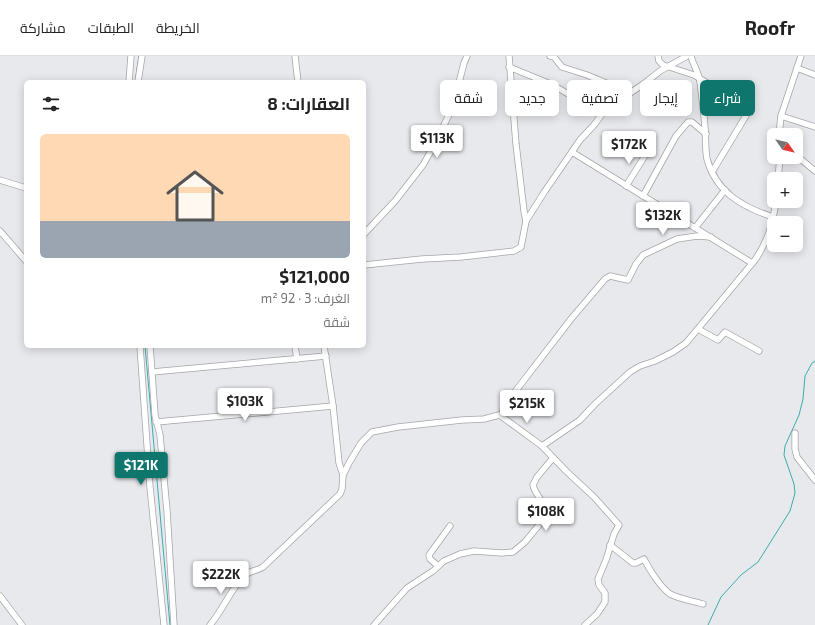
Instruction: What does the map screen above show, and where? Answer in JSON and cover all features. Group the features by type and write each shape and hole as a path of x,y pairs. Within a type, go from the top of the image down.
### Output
{"street":[{"path":"129,80 131,56"},
{"path":"138,80 142,56"},
{"path":"296,56 298,80"},
{"path":"366,232 395,201 423,165 452,109 467,56"},
{"path":"366,265 461,257 517,250 522,245 526,221 516,144 509,56"},
{"path":"550,56 554,57 562,67 599,80"},
{"path":"658,56 661,64 688,73 700,80"},
{"path":"632,92 668,66 687,56"},
{"path":"692,56 700,80"},
{"path":"780,128 781,116 801,56"},
{"path":"509,67 553,85 567,93"},
{"path":"797,68 815,75"},
{"path":"526,221 572,152 600,116"},
{"path":"704,116 707,159 716,180 741,204 770,216"},
{"path":"712,172 746,116"},
{"path":"781,116 815,127"},
{"path":"643,196 676,136 688,122 692,122 706,134"},
{"path":"572,152 752,263"},
{"path":"626,186 646,154"},
{"path":"803,161 815,171"},
{"path":"0,180 24,187"},
{"path":"695,228 725,190"},
{"path":"0,231 24,259"},
{"path":"501,416 505,405 571,319 608,277 610,276 628,280 636,264 643,255 677,239 697,236 711,237"},
{"path":"542,446 580,420 594,404 630,372 640,366 655,361 673,352 686,343 752,263 767,238"},
{"path":"698,329 718,340 725,332 759,351"},
{"path":"140,348 150,486 164,625"},
{"path":"150,348 155,415 160,436 167,511 174,625"},
{"path":"295,348 297,359"},
{"path":"324,348 333,406 339,463 343,476"},
{"path":"152,372 326,356"},
{"path":"156,422 333,406"},
{"path":"210,625 244,576 248,572 257,570 263,566 337,497 342,489 343,476 355,450 372,432 398,427 484,419 496,416 501,416 542,446 619,524 598,581 605,593 605,602 597,614 585,625"},
{"path":"795,433 795,449 797,457 815,480"},
{"path":"374,625 407,588 444,561 460,554 474,552 513,552 523,545 548,514 547,508 538,497 533,485 537,477 553,458"},
{"path":"438,566 430,559 429,555 450,526"},
{"path":"610,545 633,563 644,559 668,593 703,604"},
{"path":"1,599 22,625"}],"waterway":[{"path":"135,80 139,56"},
{"path":"145,348 170,625"},
{"path":"708,625 721,597 741,575 758,562 790,511 795,493 794,484 784,455 785,446 799,415 803,399 805,376 812,363 815,361"}]}
